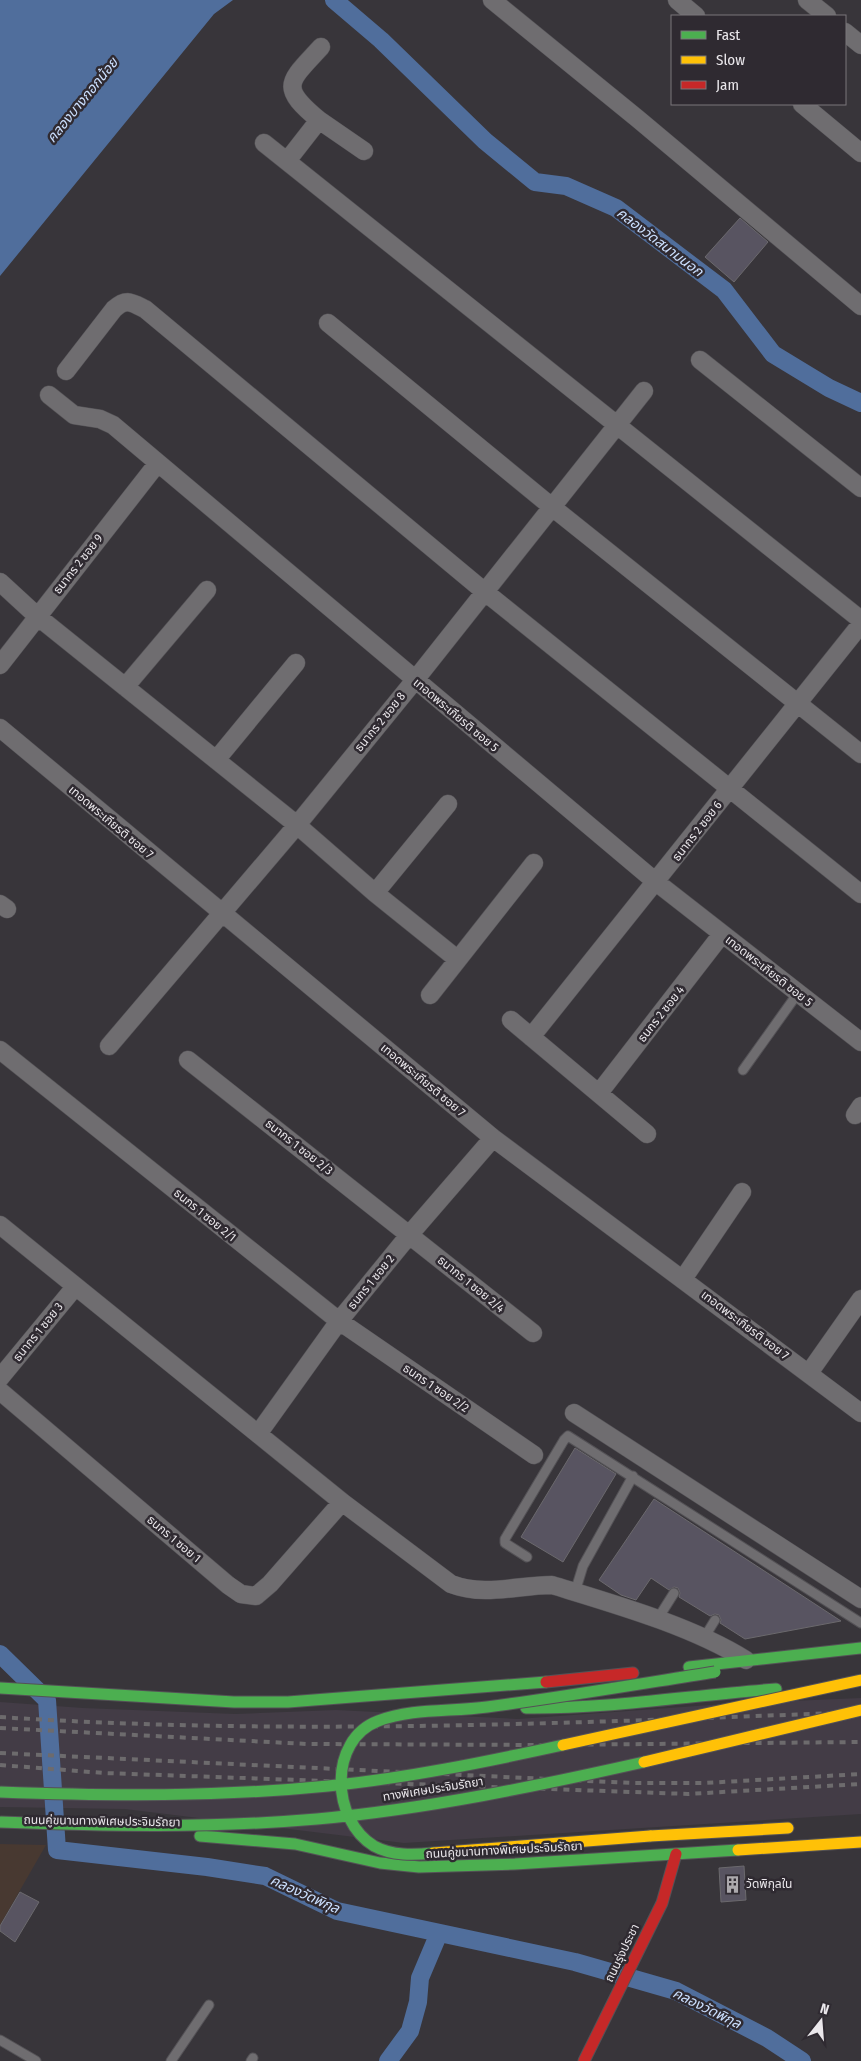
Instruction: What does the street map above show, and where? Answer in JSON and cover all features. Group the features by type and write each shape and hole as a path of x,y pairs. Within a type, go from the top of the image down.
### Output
{"main road":[{"path":"0,1688 234,1702 288,1702 592,1678 861,1648"},
{"path":"795,1828 650,1836 402,1854 386,1851 373,1845 361,1836 351,1823 344,1805 340,1784 342,1767 354,1738 366,1726 390,1718 520,1702 715,1672 841,1649"},
{"path":"715,1672 816,1665"},
{"name":"ทางพิเศษประจิมรัถยา","path":"0,1792 152,1796 249,1792 436,1771 861,1680"},
{"path":"398,1694 477,1705 560,1710 757,1690 861,1684"},
{"name":"ทางพิเศษประจิมรัถยา","path":"0,1822 136,1826 256,1824 363,1814 470,1799 557,1781 861,1710"},
{"name":"ถนนคู่ขนานทางพิเศษประจิมรัถยา","path":"0,1834 80,1833 225,1837 295,1844 380,1863 419,1868 515,1864 861,1842"},
{"name":"ถนนรุ่งประชา","path":"584,2061 662,1903 676,1854"}],"street":[{"path":"492,0 638,119 861,306"},
{"path":"677,0 695,15"},
{"path":"808,0 826,15"},
{"path":"846,33 861,46"},
{"path":"321,46 296,74 292,83 292,92 297,100 319,120 364,151"},
{"path":"803,105 861,153"},
{"path":"286,161 319,120"},
{"path":"264,143 618,425 861,622"},
{"path":"66,371 114,308 121,303 129,302 145,309 485,592 861,894"},
{"path":"328,323 552,507 861,754"},
{"path":"700,360 861,488"},
{"name":"ธนากร 2 ซอย 8","path":"109,1046 296,825 415,680 644,391"},
{"name":"เทอดพระเกียรติ ซอย 5","path":"49,395 74,415 100,418 112,426 656,882 861,1042"},
{"name":"ธนากร 2 ซอย 9","path":"0,665 157,464"},
{"path":"0,582 37,616 296,825 376,894 457,959"},
{"path":"125,687 207,590"},
{"name":"ธนากร 2 ซอย 6","path":"531,1037 861,622"},
{"path":"216,760 296,663"},
{"name":"เทอดพระเกียรติ ซอย 7","path":"0,728 221,914 493,1138 809,1372 861,1413"},
{"path":"376,894 448,804"},
{"path":"430,995 534,863"},
{"name":"ธนกร 2 ซอย 4","path":"599,1093 722,934"},
{"path":"511,1020 647,1134"},
{"name":"ธนกร 1 ซอย 2/1","path":"0,1050 338,1321"},
{"name":"ธนากร 1 ซอย 2/3","path":"188,1060 410,1234"},
{"name":"ธนกร 1 ซอย 2","path":"258,1434 338,1321 493,1138"},
{"path":"683,1280 742,1192"},
{"path":"0,1225 342,1502 451,1584 457,1587 484,1592 537,1585 552,1585 657,1620 704,1638 722,1645 746,1660"},
{"name":"ธนากร 1 ซอย 2/4","path":"410,1234 533,1333"},
{"name":"ธนากร 1 ซอย 3","path":"0,1378 75,1287"},
{"path":"809,1372 861,1299"},
{"name":"ธนกร 1 ซอย 2/2","path":"338,1321 534,1455"},
{"name":"ธนกร 1 ซอย 1","path":"0,1391 241,1594 256,1596 270,1584 342,1502"},
{"path":"574,1413 861,1599"}],"lane":[{"path":"743,1070 798,993"},
{"path":"527,1557 505,1543 505,1539 568,1436 861,1623"},
{"path":"575,1592 583,1566 633,1476"},
{"path":"657,1620 674,1593"},
{"path":"704,1638 716,1620"},
{"path":"171,2061 209,2005"},
{"path":"0,2040 36,2061"}],"shaded area":[{"path":"861,1698 861,1814 404,1843 125,1809 0,1807 0,1702 83,1708 235,1714 336,1710 518,1719 724,1704"},
{"path":"0,1844 46,1845 0,1925"}],"water":[{"name":"คลองบางกอกน้อย","path":"0,0 233,0 214,14 0,276"}],"building":[{"path":"740,218 768,242 734,282 705,257"},
{"path":"575,1448 616,1474 563,1562 521,1537"},
{"path":"654,1499 841,1621 745,1639 720,1623 719,1615 710,1616 679,1597 678,1588 674,1587 669,1590 651,1578 636,1600 621,1595 599,1580"},
{"name":"วัดพิกุลใน","path":"744,1866 746,1900 721,1902 719,1868"},
{"path":"20,1892 39,1902 15,1942 0,1931 0,1926"}],"waterway":[{"name":"คลองวัดสนามนอก","path":"334,0 381,40 485,141 535,182 566,186 616,208 724,290 773,354 829,388 861,403"},
{"name":"คลองวัดพิกุล","path":"0,1654 47,1700 57,1850 207,1867 265,1876 337,1911 575,1962 676,1991 767,2038 802,2061"},
{"path":"388,2061 410,2031 418,2002 420,1978 439,1933"}],"railway":[{"path":"0,1717 107,1723 322,1727 646,1720 861,1712"},
{"path":"0,1728 307,1744 544,1745 861,1742"},
{"path":"0,1753 632,1783 705,1783 861,1774"},
{"path":"0,1765 104,1773 688,1794 861,1784"}],"traffic: fast":[{"path":"689,1667 861,1648"},
{"path":"433,1853 403,1854 388,1852 374,1846 360,1834 349,1818 343,1800 341,1781 343,1762 350,1745 362,1731 378,1721 404,1714 473,1709 715,1672"},
{"path":"0,1688 234,1702 288,1702 546,1682"},
{"path":"526,1708 620,1704 776,1689"},
{"path":"0,1792 164,1795 287,1790 358,1783 417,1774 563,1745"},
{"path":"0,1822 159,1825 238,1824 317,1819 358,1815 482,1796 644,1762"},
{"path":"200,1836 295,1844 380,1863 419,1867 515,1864 738,1850"}],"traffic: slow":[{"path":"563,1745 861,1680"},
{"path":"644,1762 861,1710"},
{"path":"650,1836 788,1828"},
{"path":"433,1853 650,1836"},
{"path":"738,1850 861,1842"}],"traffic: jam":[{"path":"546,1682 633,1673"},
{"path":"584,2061 662,1903 676,1854"}],"place":[{"name":"วัดพิกุลใน","path":"732,1884"}]}
